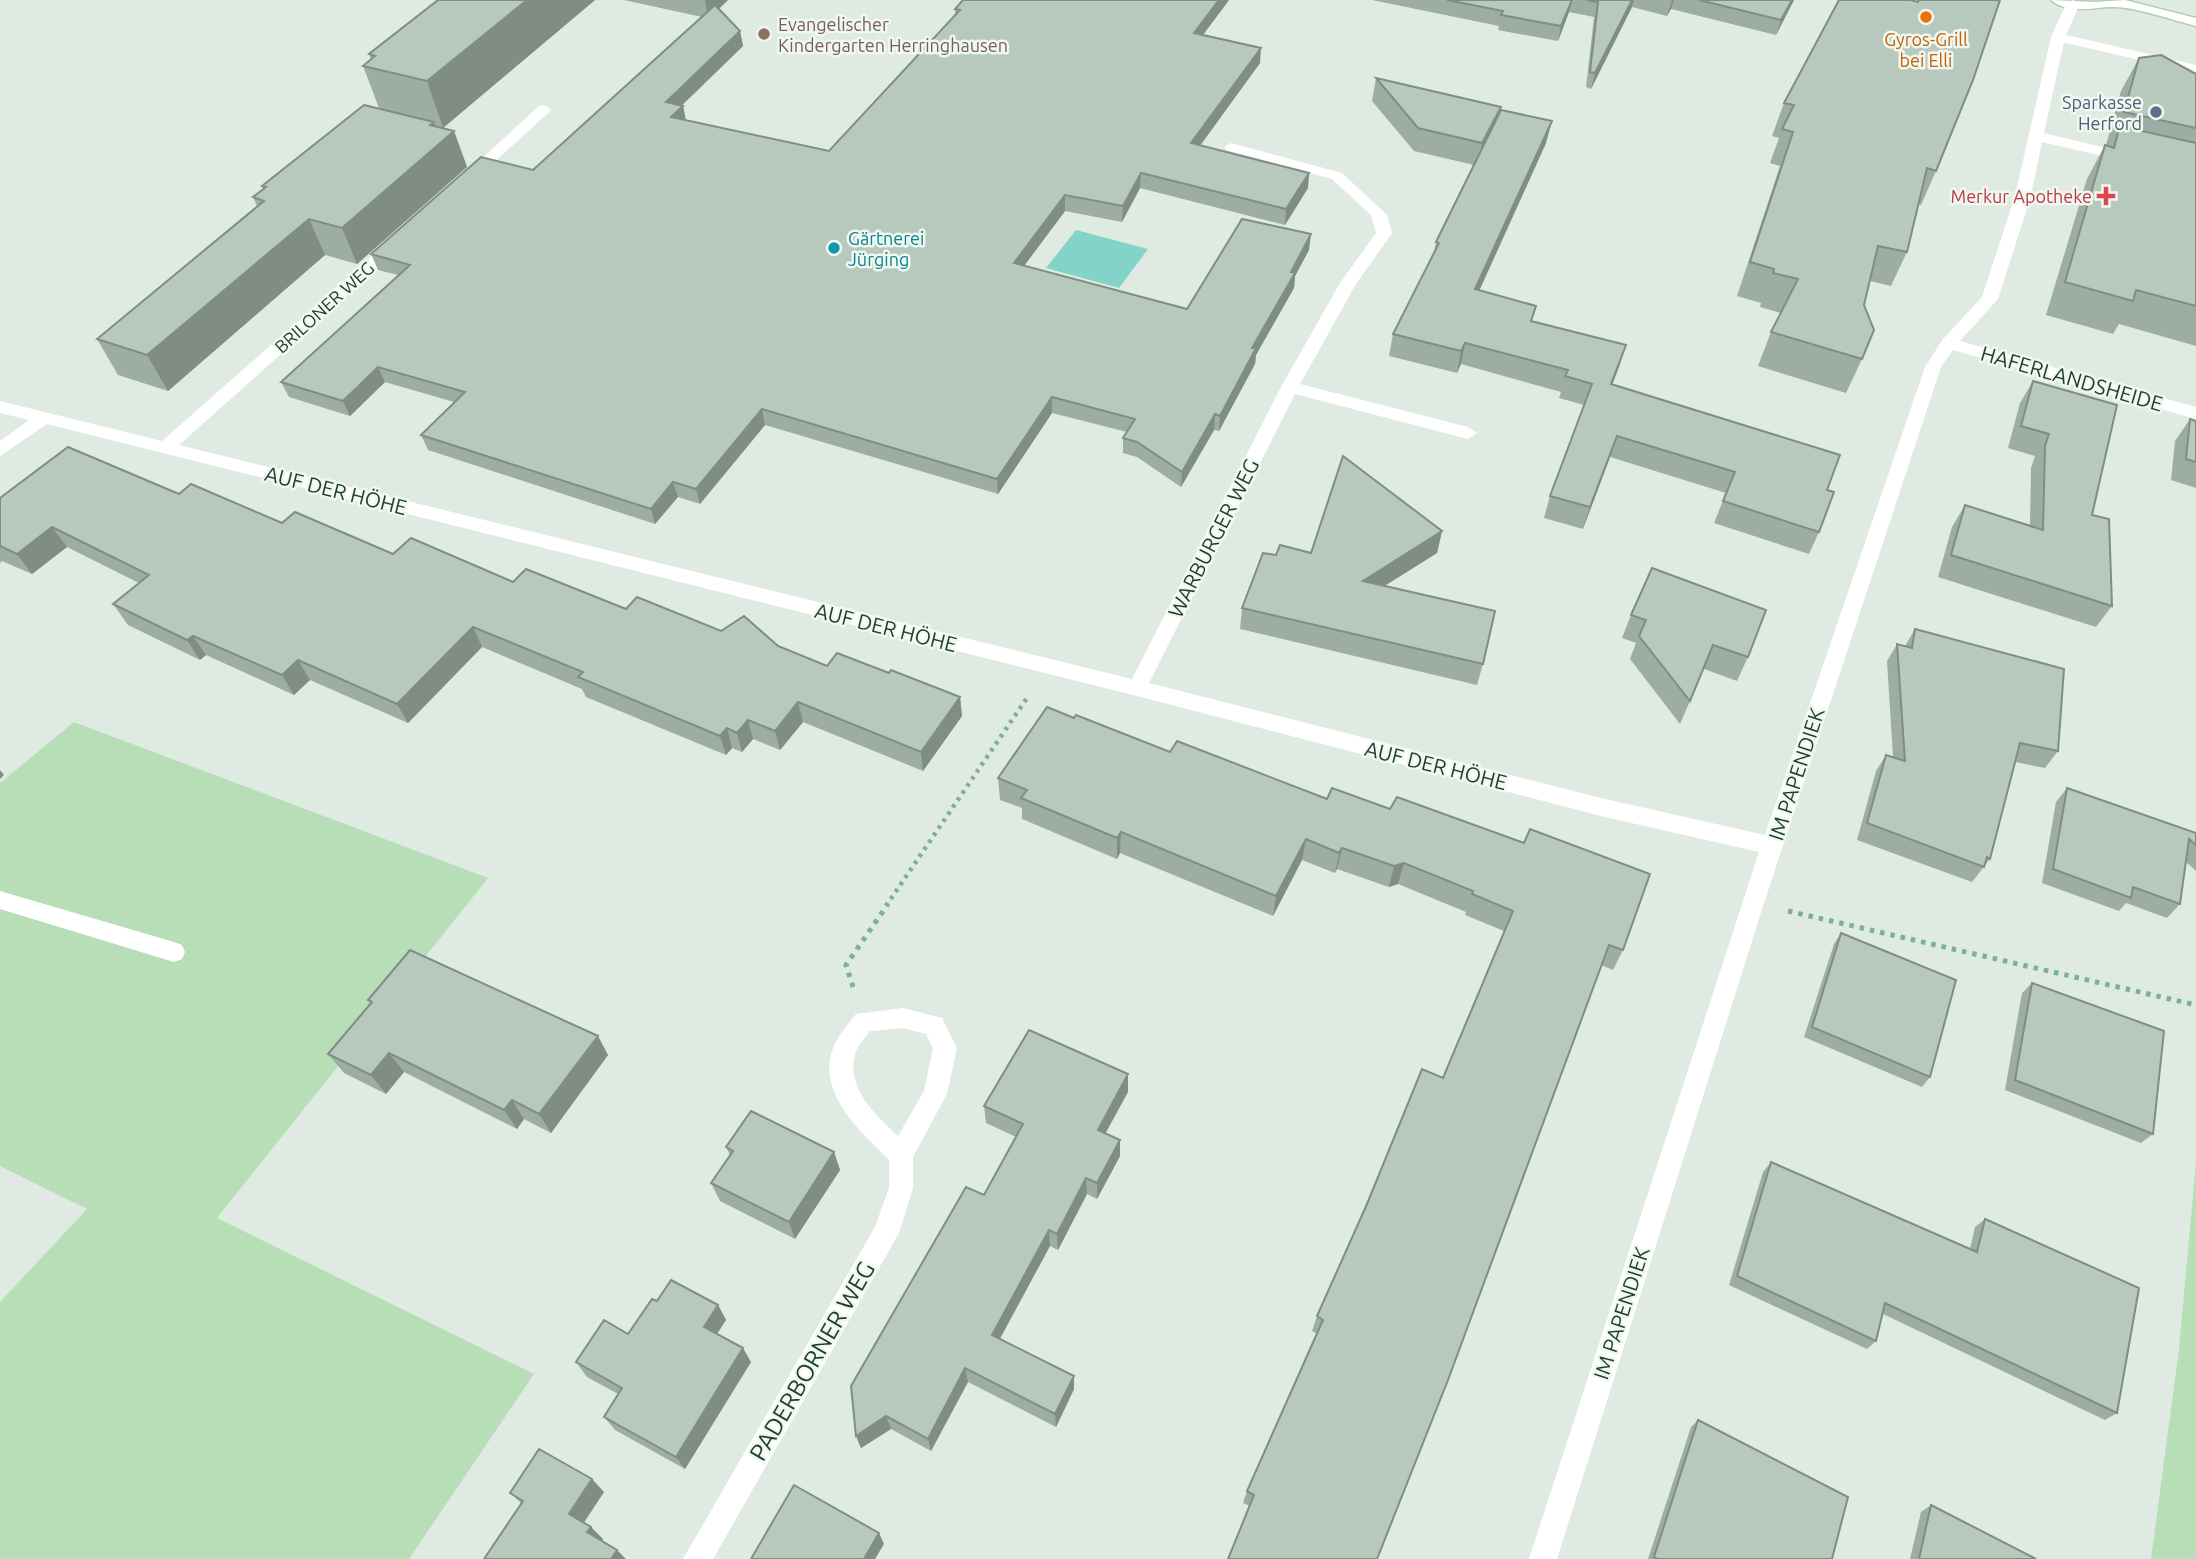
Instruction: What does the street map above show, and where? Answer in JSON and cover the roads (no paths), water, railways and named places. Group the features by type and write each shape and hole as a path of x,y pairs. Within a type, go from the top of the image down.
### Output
{"street":[{"path":"2166,0 2196,8"},
{"path":"2065,2 2102,6 2116,1 2196,22"},
{"name":"IM PAPENDIEK","path":"1543,1559 1753,903 1933,367 1949,343 1990,299 2023,196 2065,2"},
{"path":"2058,37 2196,69"},
{"path":"461,186 544,109"},
{"path":"2036,136 2143,161"},
{"name":"WARBURGER WEG","path":"1137,688 1290,387 1349,283 1384,233 1379,215 1337,176 1231,147"},
{"name":"BRILONER WEG","path":"165,448 410,231"},
{"name":"HAFERLANDSHEIDE","path":"1949,343 2196,413"},
{"path":"1290,387 1468,433"},
{"name":"AUF DER HÖHE","path":"0,407 1137,688 1605,808 1773,846"},
{"path":"0,450 44,418"},
{"path":"0,900 174,953"},
{"name":"PADERBORNER WEG","path":"697,1559 887,1233 901,1188 901,1155 935,1094 945,1048 934,1025 903,1018 864,1021 843,1052 842,1084 860,1114 901,1155"}],"water":[{"path":"1076,230 1148,249 1119,288 1046,268"}],"place":[{"name":"Gyros-Grill bei Elli","path":"1926,17"},
{"name":"Evangelischer Kindergarten Herringhausen","path":"764,34"},
{"name":"Sparkasse Herford","path":"2156,112"},
{"name":"Merkur Apotheke","path":"2106,196"},
{"name":"Gärtnerei Jürging","path":"834,248"}]}
